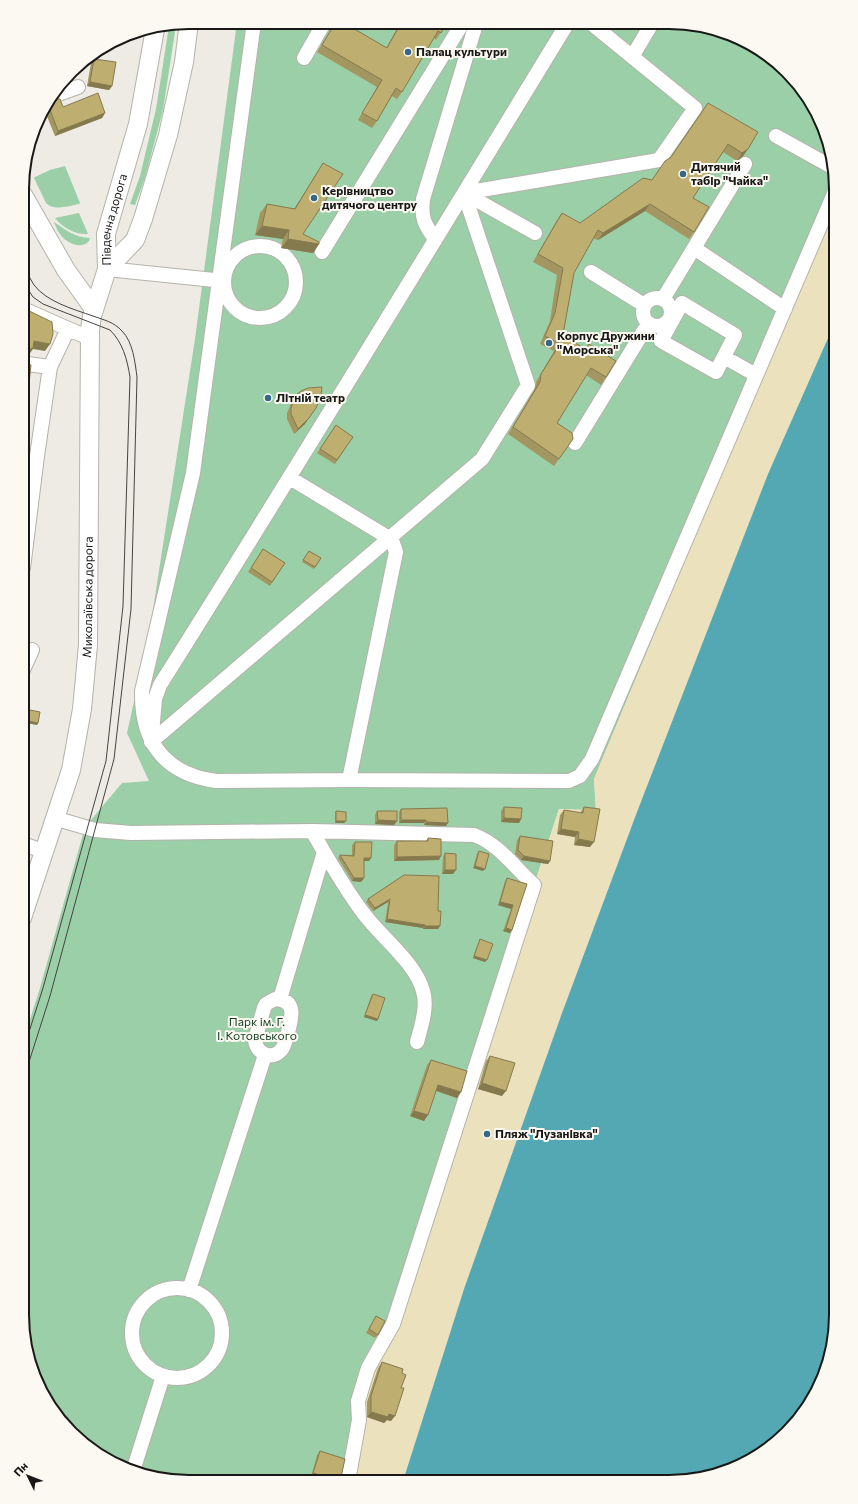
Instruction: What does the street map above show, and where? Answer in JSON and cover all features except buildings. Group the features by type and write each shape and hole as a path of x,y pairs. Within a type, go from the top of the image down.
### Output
{"main road":[{"name":"Південна дорога","path":"107,269 135,240 143,219 168,135 184,62 189,29"},
{"name":"Південна дорога","path":"107,269 106,234 138,124 154,33"},
{"path":"29,205 66,270 94,309"},
{"name":"Миколаївська дорога","path":"29,884 43,851 71,770 82,709 88,645 89,338 91,319 107,269"}],"street":[{"path":"253,29 221,280 193,473 142,691 142,704 145,722 151,742 159,754 170,764 187,774 200,779 216,781 349,780 569,782 580,776 592,759 829,206"},
{"path":"304,58 321,29"},
{"path":"322,252 459,29"},
{"path":"435,239 423,222 423,199 474,29"},
{"path":"151,742 155,699 160,685 290,478 564,29"},
{"path":"464,193 659,160 695,108 598,29"},
{"path":"632,57 649,29"},
{"path":"61,93 78,87"},
{"path":"776,136 827,164"},
{"path":"663,300 745,164"},
{"path":"151,742 482,459 528,385 464,193"},
{"path":"464,193 534,233"},
{"path":"264,246 275,249 285,256 292,265 296,276 296,288 292,300 285,309 274,316 262,319 250,317 239,312 231,304 225,293 221,280 232,259 241,251 252,247 264,246"},
{"path":"694,248 785,309"},
{"path":"107,269 221,280"},
{"path":"591,272 644,305"},
{"path":"659,298 663,300 669,306 671,320 662,326 653,326 648,324 642,313 644,305 651,299 659,298"},
{"path":"682,303 736,335 716,372 661,341 671,320 682,303"},
{"path":"29,312 89,338"},
{"path":"575,443 648,324"},
{"path":"29,472 30,456 50,367 68,329"},
{"path":"724,357 756,375"},
{"path":"29,364 50,367"},
{"path":"290,478 389,538 393,543 396,552 349,780"},
{"path":"29,657 32,650"},
{"path":"54,818 95,830 131,833 312,831 474,836 482,838 498,850 534,885 393,1324 368,1368 358,1401 359,1420 349,1475"},
{"path":"312,831 343,885 364,915 392,944 418,977 424,992 424,1015 418,1042"},
{"path":"29,846 43,851"},
{"path":"280,999 324,852"},
{"path":"275,999 280,999 285,1001 291,1009 291,1019 282,1049 274,1055 265,1055 261,1053 256,1045 256,1036 266,1004 275,999"},
{"path":"189,1290 265,1055"},
{"path":"172,1289 189,1290 200,1295 210,1303 217,1314 221,1325 219,1346 212,1360 198,1373 186,1377 175,1378 163,1376 146,1366 135,1351 132,1335 134,1320 142,1305 155,1294 172,1289"},
{"path":"135,1466 163,1376"}],"green space":[{"path":"175,29 163,110 145,178 135,205 130,204 140,176 156,109 168,30"},
{"name":"Парк ім. Г. І. Котовського","path":"236,29 690,30 710,34 730,41 749,50 766,62 782,76 802,100 808,109 821,138 828,168 829,216 594,779 596,811 559,809 350,1475 179,1475 148,1470 128,1463 109,1454 92,1442 76,1428 62,1412 50,1395 41,1376 34,1356 30,1336 29,1023 85,827 122,783 149,781 127,733 149,635 195,339"},
{"path":"65,166 80,203 66,207 53,207 46,203 34,178 50,170"},
{"path":"79,213 88,234 70,230 55,218"},
{"path":"54,222 75,235 90,238 89,241 82,245 70,243 59,233"}],"sand":[{"name":"Пляж \"Лузанівка\"","path":"829,216 829,342 637,812 562,1013 464,1289 405,1475 349,1475 358,1401 393,1324 559,809 596,810 594,779"}],"water":[{"path":"829,336 829,1325 821,1366 808,1395 782,1428 749,1454 710,1470 679,1475 405,1475 464,1289 562,1013 637,812 768,474"}],"tram line":[{"path":"29,276 39,291 53,300 69,308 116,325 129,341 137,377 131,609 114,759 50,996 29,1062"},
{"path":"29,291 33,297 43,304 110,330 118,340 124,352 130,377 123,606 106,761 43,988 29,1032"}],"place":[{"name":"Палац культури","path":"408,52"},
{"name":"Дитячий табір \"Чайка\"","path":"683,174"},
{"name":"Керівництво дитячого центру","path":"314,198"},
{"name":"Корпус Дружини \"Морська\"","path":"549,343"},
{"name":"Літній театр","path":"268,398"},
{"name":"Пляж \"Лузанівка\"","path":"487,1134"}]}
